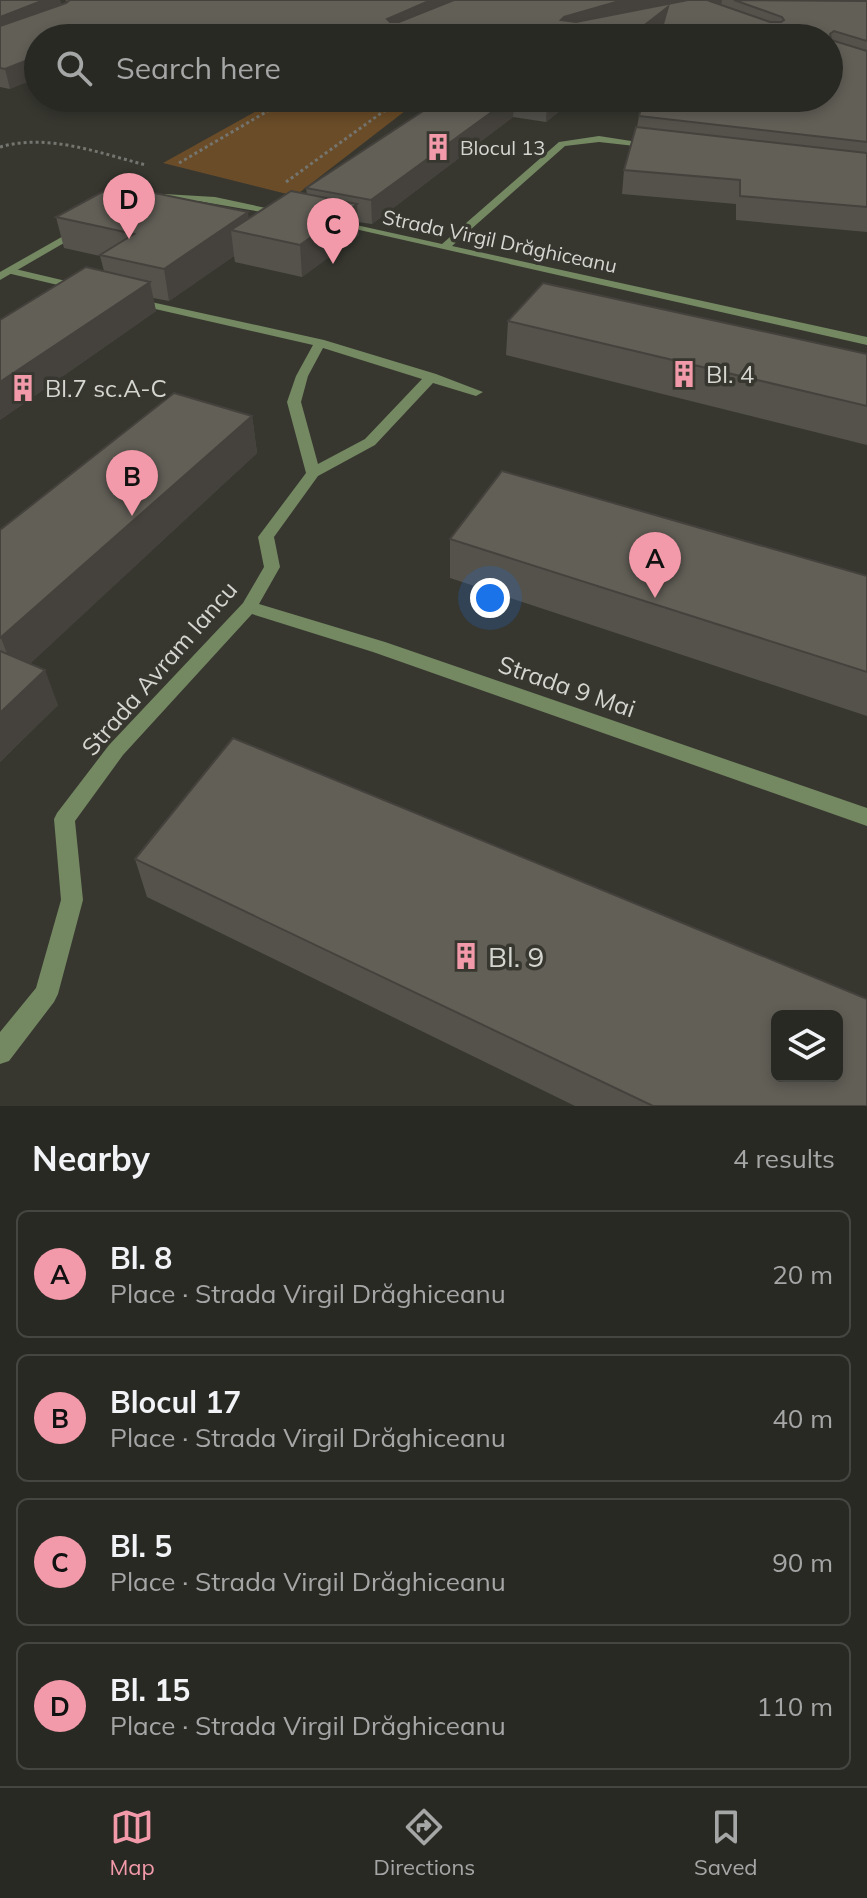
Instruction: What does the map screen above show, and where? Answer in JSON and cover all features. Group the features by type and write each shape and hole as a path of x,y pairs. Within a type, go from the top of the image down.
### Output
{"street":[{"path":"446,246 562,144 599,139 662,146"},
{"path":"129,204 174,195 205,197 298,216"},
{"name":"Strada Virgil Drăghiceanu","path":"327,222 867,341"},
{"path":"6,274 91,224"},
{"path":"6,274 90,290"},
{"path":"117,297 320,343 476,392"},
{"path":"320,343 302,376 294,402 313,473 370,442 431,377"},
{"name":"Strada Avram Iancu","path":"0,1052 46,994 72,900 64,819 116,750 249,607 272,567 266,537 313,473"},
{"name":"Strada 9 Mai","path":"249,607 394,652 867,817"}],"path":[{"path":"0,147 11,142 31,140 168,169 266,112"},
{"path":"253,207 383,112"},
{"path":"168,169 174,195"}],"shaded area":[{"path":"255,112 404,112 295,196 163,163"}],"building":[{"path":"0,0 44,0 0,17"},
{"path":"70,0 431,0 387,19 399,22 454,0 630,0 561,20 576,22 688,0 707,0 770,22 781,22 784,20 782,17 734,0 867,1 867,41 843,34 843,24 663,24 668,7 646,24 24,24 24,62 0,68 0,26"},
{"path":"843,44 867,51 867,142 639,116 640,112 843,112"},
{"path":"422,112 492,112 371,200 306,188"},
{"path":"636,127 867,153 867,207 740,196 740,180 624,170"},
{"path":"115,185 248,212 164,269 100,255 134,234 56,217"},
{"path":"291,191 357,204 300,245 231,230"},
{"path":"86,267 150,282 0,382 0,320"},
{"path":"543,283 867,354 867,406 508,321"},
{"path":"174,393 252,416 0,638 0,530"},
{"path":"502,471 867,576 867,672 450,539"},
{"path":"0,651 45,670 0,713"},
{"name":"Bl. 9","path":"233,738 867,999 867,1106 653,1106 135,859"}],"place":[{"name":"Blocul 13","path":"438,147"},
{"name":"Bl. 15","path":"129,239"},
{"name":"Bl. 5","path":"333,264"},
{"name":"Bl. 4","path":"684,374"},
{"name":"Bl.7 sc.A-C","path":"23,388"},
{"name":"Blocul 17","path":"132,516"},
{"name":"Bl. 8","path":"655,598"},
{"name":"Bl. 9","path":"466,956"}]}
